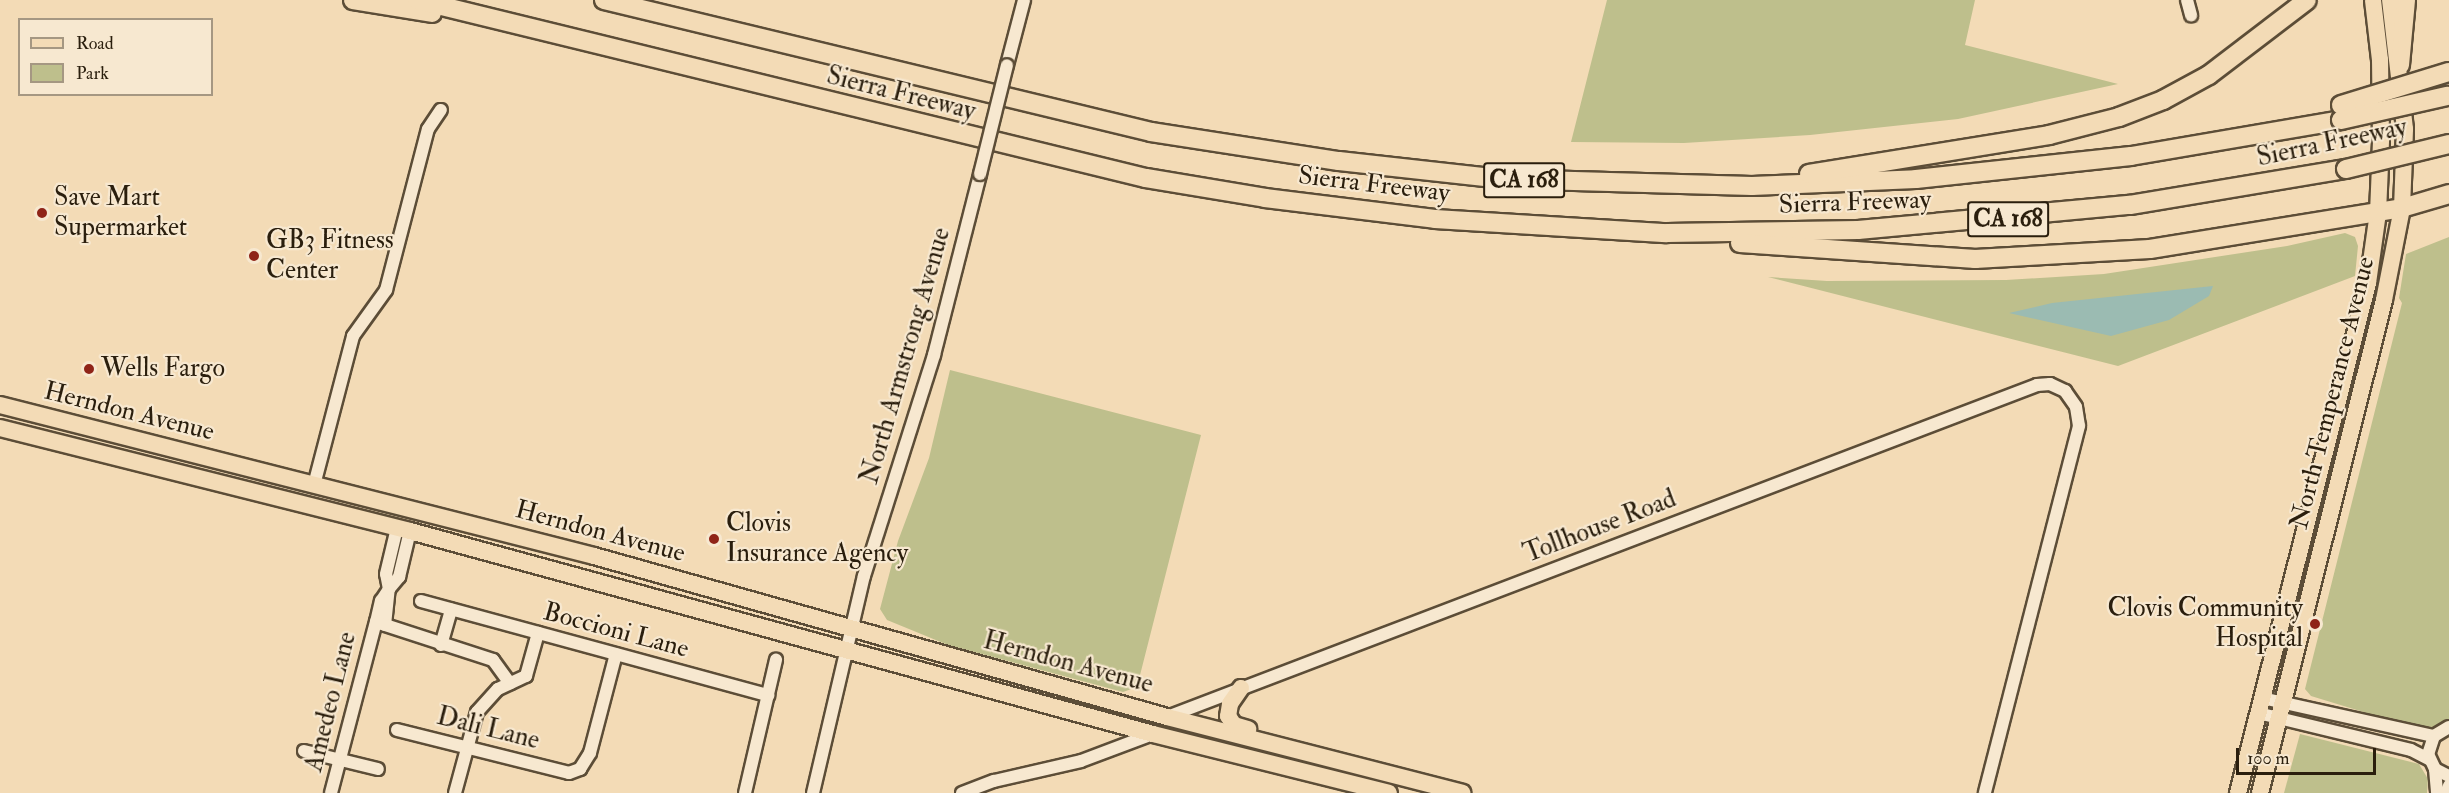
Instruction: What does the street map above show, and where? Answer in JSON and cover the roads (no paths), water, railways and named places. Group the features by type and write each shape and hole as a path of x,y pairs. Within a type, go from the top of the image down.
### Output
{"highway":[{"path":"353,0 573,39"},
{"name":"Sierra Freeway","path":"417,0 1053,158 1205,188 1435,219 1667,233 1858,230 1966,224 2130,206 2346,169 2449,144"},
{"name":"Sierra Freeway","path":"604,0 949,86 1181,137 1419,171 1589,183 1752,186 1916,179 2034,169 2228,142 2341,113 2448,96"},
{"path":"1589,183 1826,172 2084,126 2163,100 2209,75 2307,0"},
{"path":"2400,65 2406,0"},
{"path":"2341,113 2449,72"},
{"path":"1667,233 1740,243 1975,259 2150,249 2378,213 2449,194"}],"main road":[{"name":"North Temperance Avenue","path":"2238,793 2361,314 2378,213 2382,99 2373,0"},
{"name":"North Temperance Avenue","path":"2260,793 2384,300 2402,208 2405,129 2400,65 2390,0"},
{"name":"Herndon Avenue","path":"0,405 564,548 1167,717 1462,793"},
{"name":"Herndon Avenue","path":"0,428 404,529 1153,734 1389,793"},
{"path":"192,476 239,477 301,493 314,485"},
{"path":"404,529 416,520 491,540 564,548"},
{"path":"976,686 990,678 1149,721 1167,717"},
{"path":"1241,688 1230,704 1230,721 1234,725 1275,736 1285,747"},
{"path":"1195,745 1201,736 1211,735 1271,750 1285,747"}],"street":[{"name":"North Armstrong Avenue","path":"813,793 850,628 934,355 1024,0"},
{"path":"2187,0 2191,15"},
{"path":"314,485 353,336 386,290 428,129 441,110"},
{"name":"Tollhouse Road","path":"1167,717 2037,385 2050,384 2065,391 2076,407 2079,426 1985,793"},
{"name":"Amedeo Lane","path":"331,793 380,623 381,601 389,589 386,574 404,529"},
{"name":"Boccioni Lane","path":"421,601 768,695"},
{"path":"441,645 451,609"},
{"path":"380,623 441,645 493,660 510,682"},
{"path":"455,793 477,712 498,689 529,671 538,633"},
{"name":"Dali Lane","path":"397,730 568,773 580,769 590,753 616,654"},
{"path":"745,793 776,660"},
{"path":"2260,705 2411,750 2449,776"},
{"path":"2281,711 2434,736"},
{"path":"2437,793 2428,748 2434,736 2449,727"},
{"path":"962,793 994,781 1081,761 1153,734"},
{"path":"304,751 378,769"},
{"path":"2446,793 2449,786"}],"water":[{"path":"2213,286 2209,296 2169,320 2111,336 2009,313 2052,303"}],"place":[{"name":"Save Mart Supermarket","path":"42,213"},
{"name":"GB3 Fitness Center","path":"254,256"},
{"name":"Wells Fargo","path":"89,369"},
{"name":"Clovis Insurance Agency","path":"714,539"},
{"name":"Clovis Community Hospital","path":"2315,624"}]}
